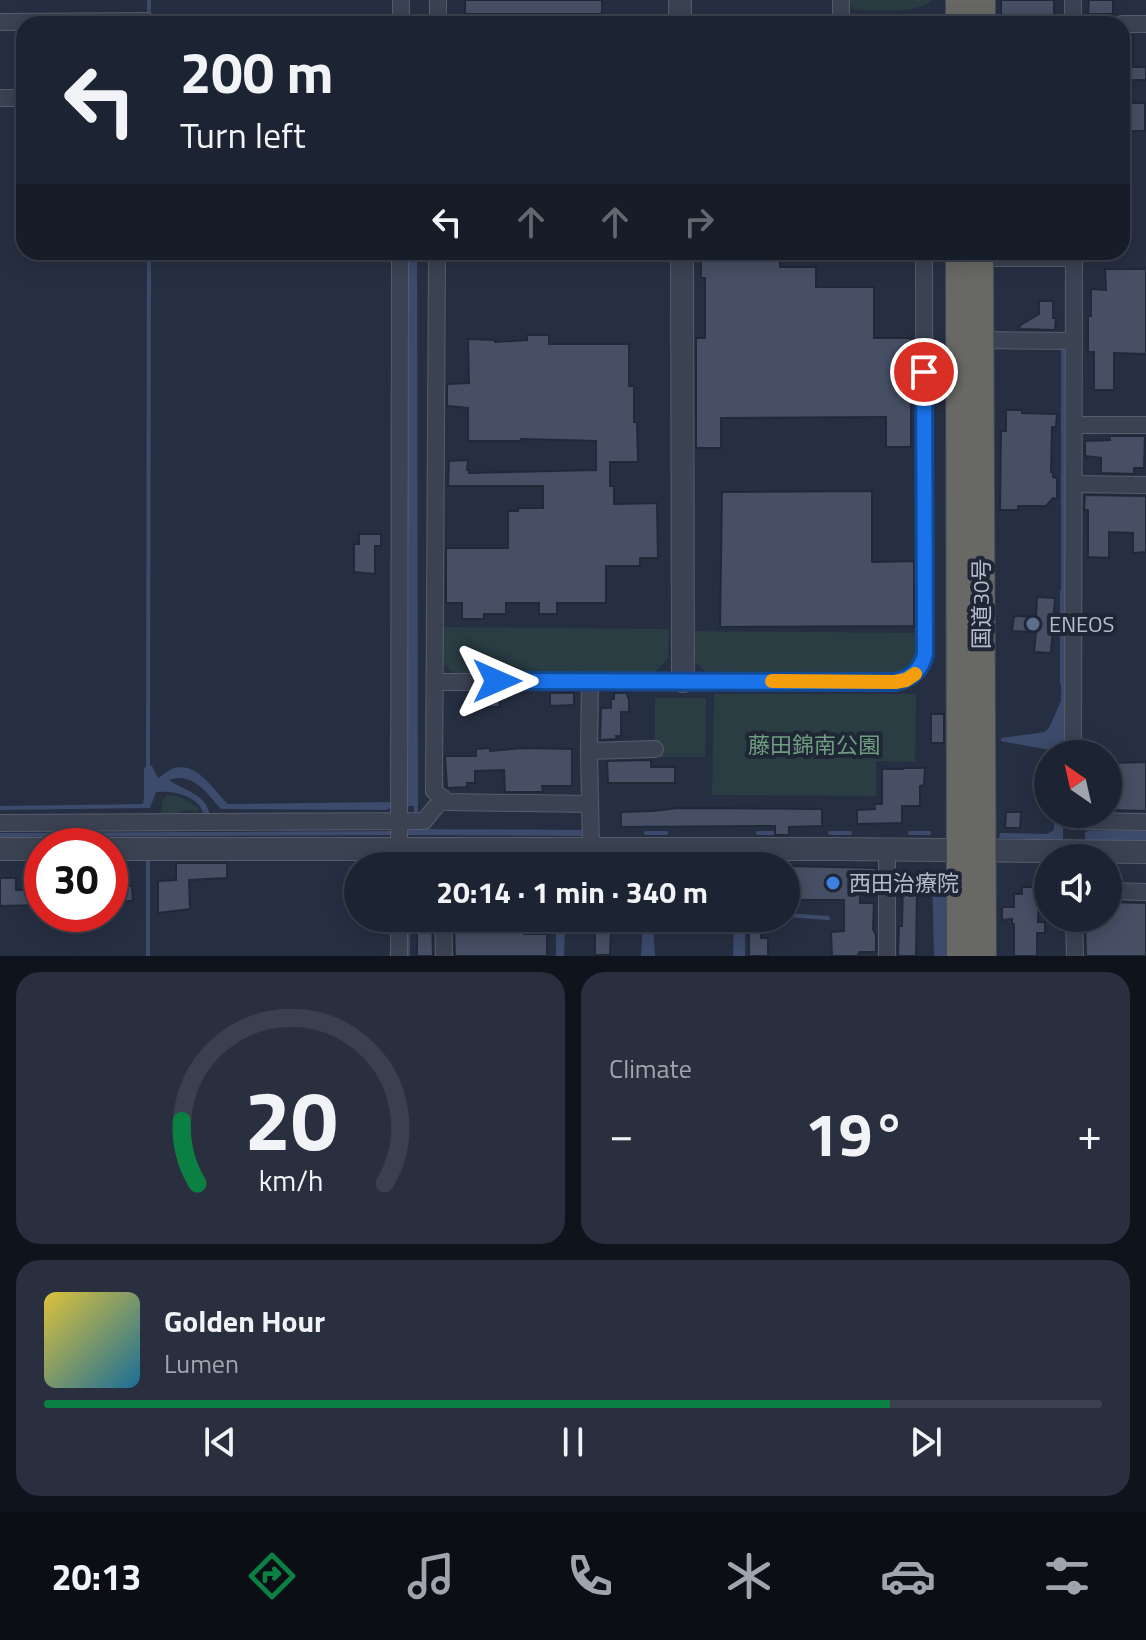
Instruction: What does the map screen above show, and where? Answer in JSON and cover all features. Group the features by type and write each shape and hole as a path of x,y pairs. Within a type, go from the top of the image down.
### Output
{"highway":[{"name":"国道30号","path":"961,956 971,850 979,340 973,260"},
{"name":"国道30号","path":"973,260 971,850 982,956"}],"street":[{"path":"399,840 400,260"},
{"path":"437,260 434,791 447,802 590,804"},
{"path":"682,260 683,681"},
{"path":"435,682 895,682 906,680 915,673 923,663 925,642 924,260"},
{"path":"1069,260 1075,425 1073,740"},
{"path":"979,340 1074,341"},
{"path":"1075,425 1146,425"},
{"path":"1074,484 1146,485"},
{"path":"590,681 591,838"},
{"path":"589,751 655,749"},
{"path":"399,840 424,821 443,798"},
{"path":"1122,821 1146,822"},
{"path":"0,823 170,835 399,840 430,852"},
{"path":"128,845 170,835"},
{"path":"482,852 591,838 1034,853"},
{"path":"0,849 24,849"},
{"path":"887,849 887,956"},
{"path":"1122,853 1146,852"},
{"path":"1122,891 1146,892"},
{"path":"399,932 399,956"},
{"path":"443,932 444,956"},
{"path":"1074,932 1075,956"}],"green space":[{"path":"849,0 932,0 916,8 883,11 853,10"},
{"path":"441,627 669,629 668,658 653,674 456,675 441,662"},
{"path":"691,631 920,633 920,660 902,675 708,674 692,659"},
{"name":"藤田錦南公園","path":"714,694 916,694 915,762 876,761 876,796 712,795"},
{"path":"655,698 706,698 705,757 655,757"},
{"path":"167,795 184,798 198,808 197,812 189,810 167,816 161,812 162,801"}],"water":[{"path":"408,260 417,260 418,814 414,815 414,806 405,806"},
{"path":"1061,347 1066,347 1066,579 1061,581"},
{"path":"1060,590 1066,592 1066,684 1060,684"},
{"path":"1061,701 1064,702 1064,740 1034,740 1034,747 1001,741 1001,738 1045,732"},
{"path":"152,766 158,778 175,768 191,769 228,804 394,802 394,806 386,810 221,809 198,785 185,778 177,778 169,780 200,798 210,817 204,817 192,799 170,792 156,792 150,808 142,808 144,768"},
{"path":"1063,828 1063,840 999,838 1000,833 1047,834"},
{"path":"405,829 586,830 586,836 405,835"},
{"path":"1146,830 1146,841 1085,841 1087,831"},
{"path":"935,873 950,901 950,956 934,956 932,875"},
{"path":"556,932 565,932 564,956 556,956"},
{"path":"643,932 653,932 655,956 641,956"},
{"path":"734,932 745,932 745,956 733,956"}],"building":[{"path":"465,0 602,0 602,14 465,14"},
{"path":"1001,0 1054,0 1054,15 1001,16"},
{"path":"1089,0 1113,0 1113,14 1088,14"},
{"path":"1130,35 1133,35 1132,67 1146,67 1146,80 1130,80"},
{"path":"1130,103 1145,103 1145,131 1130,131"},
{"path":"701,260 780,260 780,267 816,267 816,287 874,287 874,338 911,338 911,447 886,447 886,417 721,418 721,448 696,448 696,338 705,338 705,278 701,278"},
{"path":"1105,269 1146,269 1146,354 1114,353 1114,390 1094,390 1094,352 1088,352 1088,316 1091,316 1091,289 1106,290"},
{"path":"1039,301 1053,301 1055,330 1021,329 1019,326 1039,314"},
{"path":"527,335 549,335 549,344 629,344 629,386 634,386 638,462 610,462 610,486 614,486 614,504 657,503 658,558 640,558 640,566 606,566 606,603 557,603 557,614 539,614 539,603 506,603 506,614 484,614 484,619 462,619 462,603 446,603 446,548 508,548 508,511 543,508 543,486 448,486 449,461 468,460 469,473 596,470 596,441 468,441 468,408 447,406 447,384 469,383 468,339 495,342 527,340"},
{"path":"1006,410 1057,414 1056,427 1052,427 1051,472 1057,478 1057,499 1053,498 1046,506 1018,506 1018,510 1000,510 1001,431 1006,431"},
{"path":"1109,436 1145,436 1144,468 1134,468 1134,474 1101,473 1101,458 1085,456 1085,441 1110,440"},
{"path":"872,491 872,562 914,561 914,626 720,627 722,492"},
{"path":"1085,495 1146,496 1146,552 1133,553 1133,533 1109,532 1109,558 1088,557"},
{"path":"359,534 381,534 381,546 375,546 375,574 354,572 354,544 359,544"},
{"name":"ENEOS","path":"1037,597 1055,598 1051,653 1034,652 1036,632 1012,631 1014,616 1036,617"},
{"path":"478,693 499,693 500,707 478,707"},
{"path":"550,693 574,693 574,705 550,706"},
{"path":"614,693 627,693 629,712 621,712 621,736 600,740 601,708 611,708"},
{"path":"931,714 944,714 944,743 931,743"},
{"path":"490,748 490,751 572,749 572,786 542,786 543,792 505,792 504,770 475,771 475,783 467,783 467,787 447,788 445,756 476,756 476,749"},
{"path":"651,760 651,767 675,767 675,783 608,783 607,761"},
{"path":"1146,762 1146,811 1122,810 1122,763"},
{"path":"925,768 924,785 920,786 920,806 902,806 902,823 857,824 857,810 875,809 874,804 882,804 882,769"},
{"path":"678,808 822,809 822,826 789,827 789,835 775,835 775,826 621,827 621,812"},
{"path":"1006,812 1021,812 1020,828 1005,828"},
{"path":"176,863 227,863 227,878 189,880 190,909 158,913 158,881 176,880"},
{"path":"800,866 876,868 876,881 860,882 860,903 874,903 876,952 832,956 831,932 844,931 844,900 800,900"},
{"path":"903,875 929,875 929,891 917,891 916,956 899,956 898,952"},
{"path":"0,878 16,878 16,890 24,890 24,905 0,906"},
{"path":"128,886 132,886 133,901 128,901"},
{"path":"1022,887 1034,887 1034,932 1045,932 1037,933 1037,956 1014,956 1014,924 1012,919 1002,920 1002,907 1014,907 1014,894 1022,894"},
{"path":"1122,902 1146,903 1146,956 1086,956 1085,932 1122,932"},
{"path":"417,932 432,932 433,956 417,956"},
{"path":"454,932 547,934 547,956 455,956"},
{"path":"595,932 611,932 610,955 595,955"},
{"path":"749,932 761,932 761,938 768,938 768,956 749,956"}],"waterway":[{"path":"149,0 149,16"},
{"path":"148,770 149,260"},
{"path":"1063,576 1063,596"},
{"path":"1063,680 1063,704"},
{"path":"0,808 145,806"},
{"path":"0,835 394,833"},
{"path":"646,833 666,833"},
{"path":"758,833 778,833"},
{"path":"830,833 850,833"},
{"path":"910,833 929,833"},
{"path":"148,862 148,956"},
{"path":"800,916 828,918"},
{"path":"408,932 408,956"}],"slow traffic":[{"path":"772,681 895,682 915,674"}],"place":[{"name":"ENEOS","path":"1033,624"},
{"name":"西田治療院","path":"833,883"}],"route":[{"path":"497,681 906,680 923,663 925,654 924,372"}]}
